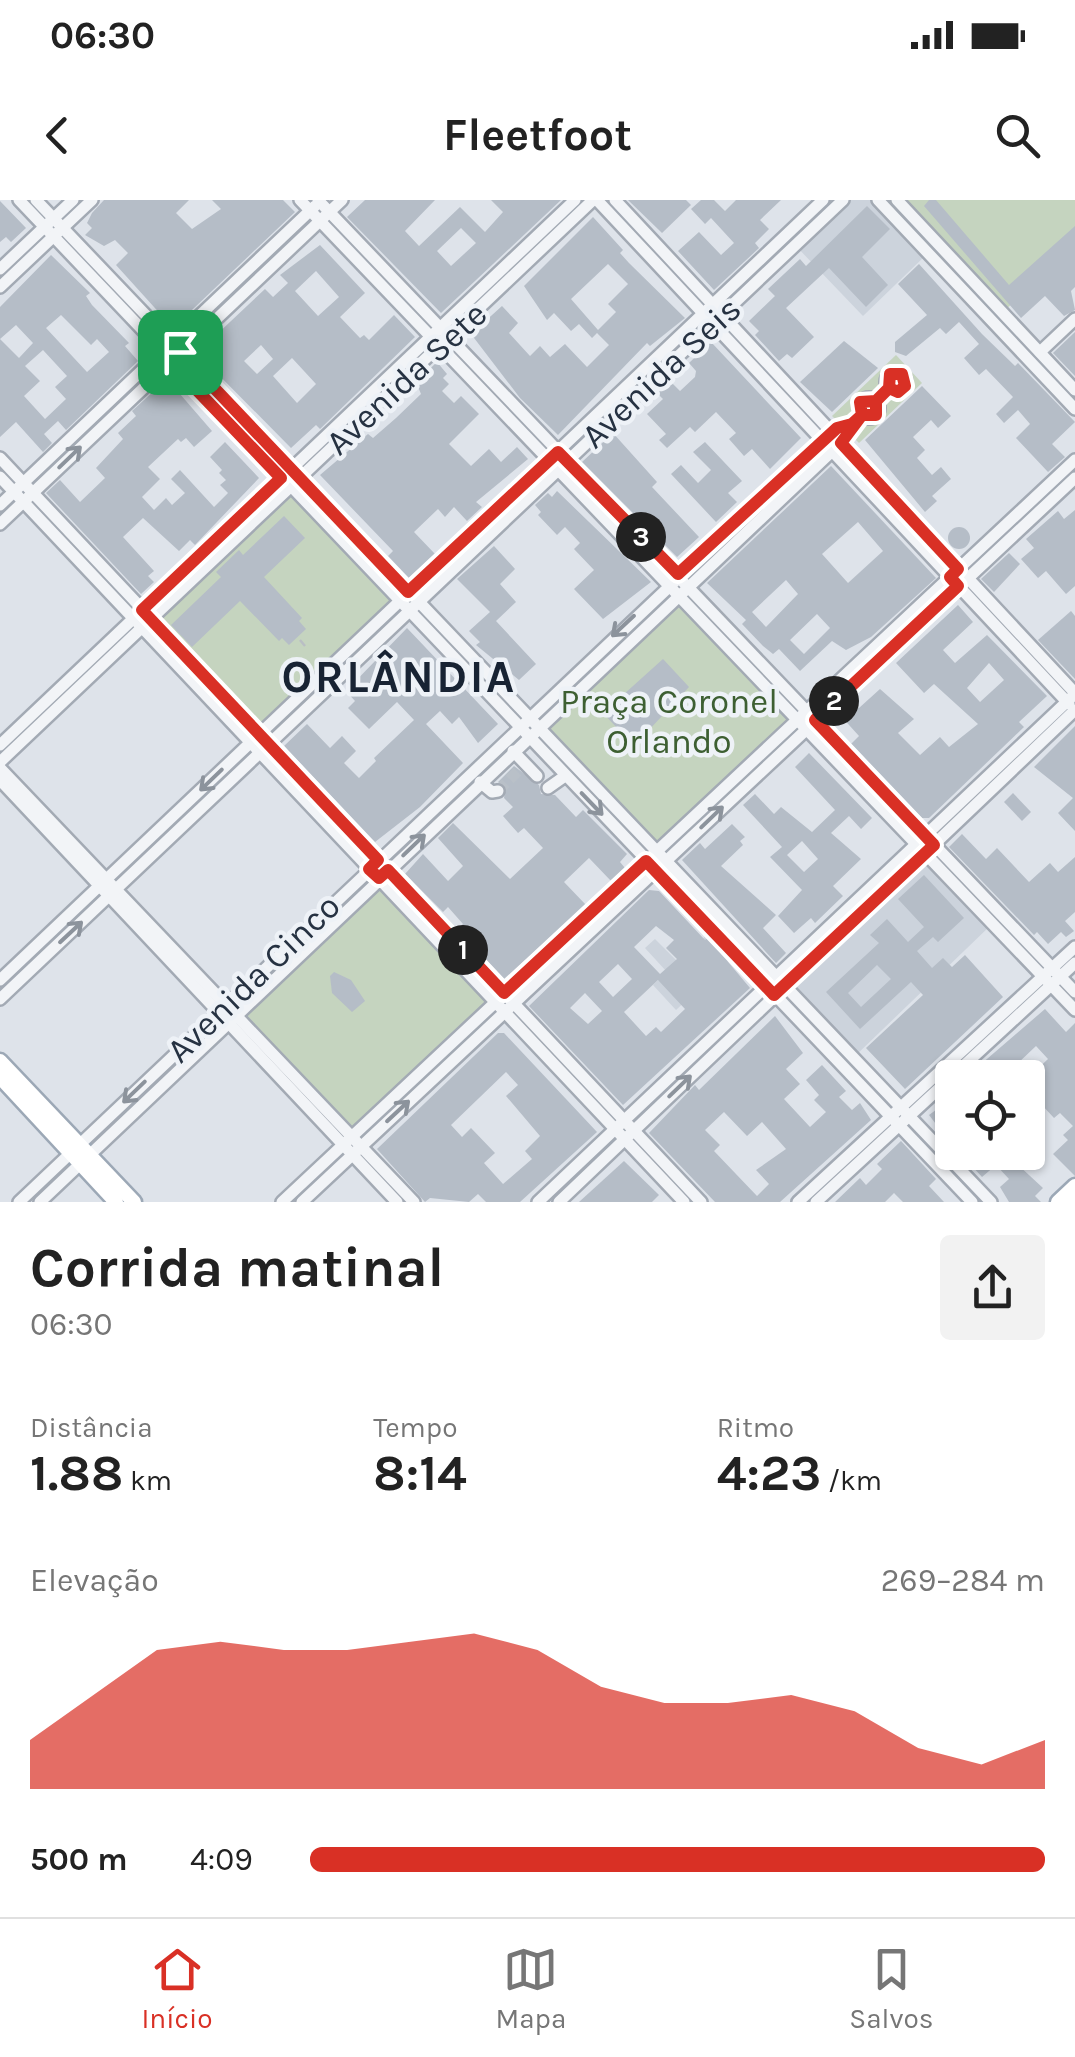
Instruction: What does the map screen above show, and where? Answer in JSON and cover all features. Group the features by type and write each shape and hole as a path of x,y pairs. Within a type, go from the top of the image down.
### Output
{"main road":[{"path":"0,1061 116,1202"},
{"path":"0,1078 134,1202"},
{"path":"1058,1202 1075,1186"}],"street":[{"path":"19,200 54,228 413,606 522,721 528,737 565,776 655,861"},
{"path":"36,200 54,228"},
{"path":"0,287 54,228 73,200"},
{"path":"0,269 92,200"},
{"path":"300,200 320,207 668,584 683,590 1052,976 1075,1010"},
{"path":"0,524 24,492 320,207 342,200"},
{"name":"Avenida Sete","path":"440,337 574,200"},
{"path":"538,1202 775,987 1074,703 717,320 595,200"},
{"name":"Avenida Sete","path":"0,744 142,619 440,337 595,200"},
{"path":"615,200 707,310"},
{"name":"Avenida Seis","path":"0,999 413,606 707,310 823,200"},
{"name":"Avenida Seis","path":"0,980 403,596 717,320 843,200"},
{"path":"878,200 1075,410"},
{"path":"897,200 1075,390"},
{"path":"1040,352 1075,319"},
{"name":"Avenida Cinco","path":"19,1202 80,1154 233,1017 522,721 678,574 857,419 876,415 876,401 889,388"},
{"name":"Avenida Cinco","path":"40,1202 80,1154 223,1007 480,782 832,442"},
{"path":"0,458 24,492 254,738 620,1125 701,1202"},
{"path":"282,1202 499,997 810,724 1075,460"},
{"path":"558,461 678,574 683,590"},
{"path":"0,477 24,492"},
{"path":"302,1202 509,1008 800,714 1075,478"},
{"path":"0,505 24,492"},
{"name":"Avenida Sete","path":"0,765 142,619"},
{"path":"522,721 538,727 655,861 775,987 900,1116 991,1202"},
{"path":"513,750 523,766 537,776"},
{"path":"523,766 540,750"},
{"path":"0,765 102,883"},
{"path":"548,788 565,776"},
{"path":"0,780 233,1017 357,1151 397,1202"},
{"path":"480,782 492,792 498,791"},
{"path":"798,1202 900,1116 1052,976 1075,946"},
{"path":"1052,976 1075,963"},
{"path":"1052,976 1075,992"},
{"path":"559,1202 775,987"},
{"path":"816,1202 900,1116"},
{"path":"900,1116 972,1202"},
{"path":"630,1135 684,1202"},
{"path":"357,1151 414,1202"}],"path":[{"path":"300,640 305,646"}],"shaded area":[{"path":"842,200 878,200 928,253 863,316 795,245"},
{"path":"925,853 992,924 853,1058 783,987"},
{"path":"712,930 735,954 676,1010 653,985 667,972 645,948 655,939 678,962"}],"green space":[{"path":"905,200 1075,200 1075,248 1005,310"},
{"path":"896,355 922,383 859,443 832,416"},
{"path":"290,488 398,601 259,733 151,620"},
{"name":"Praça Coronel Orlando","path":"678,594 795,718 655,851 538,727"},
{"path":"379,879 493,1002 351,1135 237,1013"}],"building":[{"path":"104,200 189,200 176,213 192,229 221,209 212,200 283,200 295,212 173,328 116,265 128,253 115,240 104,246 85,235 92,228 87,223 92,213"},
{"path":"365,200 435,200 405,231 419,246 460,207 485,232 503,212 491,200 561,200 441,313 347,217","holes":["461,228 476,243 451,266 437,251"]},
{"path":"628,200 686,200 691,205 662,233"},
{"path":"701,200 714,200 725,211 736,200 781,200 760,220 769,229 755,243 759,248 714,290 678,251 699,232 721,255 734,243 711,218 705,224 691,209"},
{"path":"929,200 936,200 1009,285 1075,226 1075,287 1071,291 1075,310 1064,316 1045,296 1021,318 924,206"},
{"path":"0,201 26,228 11,242 6,237 0,242"},
{"path":"867,206 890,229 862,257 888,285 866,307 829,268 786,308 814,337 792,358 787,354 779,361 755,335 759,331 749,321 775,296 768,289 800,259 806,266"},
{"path":"593,217 623,250 620,253 629,263 685,318 650,346 647,343 558,435 520,398 471,334 502,306 518,323 509,333 530,356 540,346 550,357 565,344 587,367 609,345 597,333 592,338 579,324 571,331 554,313 547,320 524,286","holes":["608,264 628,284 608,304 616,312 598,330 571,299"]},
{"path":"320,245 365,293 340,317 360,338 364,335 369,340 394,315 415,337 320,429 316,425 291,448 197,353 265,289 273,297 288,283 280,275","holes":["316,271 339,297 318,316 295,291","261,345 273,359 257,374 244,361","292,358 316,384 297,403 273,376"]},
{"path":"51,255 90,293 86,296 92,305 129,343 125,346 138,361 66,430 58,421 44,434 52,443 43,452 16,422 0,437 0,339 0,307","holes":["61,315 91,345 97,339 109,352 87,372 46,328","16,325 33,343 19,358 0,339","43,350 67,376 55,387 66,399 45,419 24,396 40,381 25,366"]},
{"path":"919,264 982,334 1015,366 1018,363 1075,422 1052,444 1065,457 1048,472 1016,438 1030,424 1018,410 1004,423 996,414 1013,397 986,369 979,375 964,358 979,344 959,322 946,334 940,328 906,356 895,352 895,342 927,315 898,284"},
{"path":"1075,332 1075,376 1053,353"},
{"path":"844,341 878,368 832,412 800,382"},
{"path":"711,342 801,438 770,469 752,449 744,456 729,439 736,433 716,412 695,432 690,427 667,448 659,440 666,434 647,414 663,399 657,393 670,381 680,391 695,377 696,371 689,363"},
{"path":"437,362 447,374 443,378 449,384 442,391 454,403 461,396 479,414 449,444 471,466 489,449 501,462 517,447 528,459 476,502 482,507 467,521 454,507 445,517 438,509 414,532 435,554 409,578 388,556 393,551 320,475 368,434 373,438 421,394 416,382"},
{"path":"167,379 212,431 194,447 186,438 181,442 178,439 148,467 160,479 142,497 154,510 166,498 172,505 185,493 171,479 180,470 214,507 228,493 220,485 226,480 219,473 222,470 210,457 225,442 259,478 195,545 190,540 179,551 143,518 123,537 154,571 148,576 154,582 141,594 46,493 60,480 80,502 105,478 96,468 123,439 118,433 136,416 132,411"},
{"path":"922,386 951,416 938,428 931,420 913,437 925,450 917,458 932,475 941,467 951,479 932,496 937,501 925,512 865,440"},
{"path":"613,433 657,482 652,487 699,537 677,557 582,462"},
{"path":"705,442 742,481 728,493 737,502 716,522 671,474 681,465 698,483 711,470 693,452"},
{"path":"831,466 936,578 871,637 846,650 832,641 800,671 779,649 773,654 763,646 742,624 746,620 707,583","holes":["858,522 883,551 848,583 822,554","786,580 798,594 766,627 752,612","817,614 830,628 804,654 790,640"]},
{"path":"557,491 651,582 603,619 574,589 594,570 574,549 580,543 565,527 557,535 538,515 541,512 535,505 548,493 552,497"},
{"path":"1075,510 1075,586 1066,594 1046,571 1038,578 1021,559 1034,548 1026,539 1058,511 1064,519"},
{"path":"284,516 305,538 264,577 302,618 299,621 306,629 289,645 282,638 279,641 240,601 192,647 171,625 221,577 216,572 239,550 243,555"},
{"path":"959,527 967,530 967,546 959,549 951,546 948,538 951,530"},
{"path":"494,546 515,569 500,584 516,602 496,621 536,664 519,680 476,645 480,642 469,631 490,612 457,579"},
{"path":"1009,553 1020,564 994,592 981,579"},
{"path":"958,605 973,622 943,650 955,663 987,635 1047,696 1019,722 1024,727 929,818 922,818 851,744 859,736 840,715 854,702 859,708 880,689 914,719 898,733 920,755 940,737 949,747 978,724 934,684 924,693 896,663","holes":["989,663 1004,680 980,702 967,688"]},
{"path":"1071,611 1075,616 1075,679 1038,640"},
{"path":"407,628 498,724 478,743 459,717 452,724 440,711 426,724 463,763 420,807 375,842 284,746 307,724 330,748 342,736 356,751 344,763 359,778 414,720 397,702 369,729 348,708 355,701 346,691"},
{"path":"663,659 689,687 634,746 603,713"},
{"path":"1075,726 1075,831 1058,813 1073,798 1034,767"},
{"path":"809,753 872,818 861,829 849,816 831,833 861,859 833,886 843,896 815,923 811,918 794,933 778,916 802,890 770,857 782,847 743,805 755,794 774,814 781,807 812,832 835,810 795,767","holes":["802,841 818,859 804,872 787,855"]},
{"path":"514,766 539,785 541,794 555,795 576,817 583,810 627,854 620,862 625,868 611,881 589,858 564,882 586,905 504,979 457,929 463,924 448,907 443,912 405,874 423,854 448,881 463,866 438,838 453,823 510,879 543,848 524,828 518,833 503,816 513,807 504,798 506,786 498,782"},
{"path":"1013,793 1031,812 1022,821 1004,802"},
{"path":"732,824 745,837 740,841 743,845 721,866 776,915 763,928 786,953 776,963 682,860 700,843 705,849"},
{"path":"962,834 986,859 997,848 1029,882 1050,863 1058,872 1075,857 1075,912 1065,921 1074,931 1066,937 1061,932 1048,944 1037,932 1034,935 949,847"},
{"path":"924,875 964,918 938,942 933,937 917,951 932,968 943,958 952,967 965,955 1003,997 905,1089 866,1048 923,995 911,982 860,1029 826,992 879,943 870,935 887,919 908,942 924,927 898,899","holes":["877,965 891,979 861,1007 848,993"]},
{"path":"649,890 659,891 705,940 708,938 750,988 623,1105 529,1006","holes":["656,926 674,940 666,948 677,959 660,974 634,947","618,964 632,979 613,997 599,982","658,980 685,1009 661,1032 656,1027 646,1036 624,1012","585,993 602,1011 588,1024 570,1008"]},
{"path":"334,972 351,980 365,1001 352,1012 332,993 330,976"},
{"path":"1045,1009 1066,1032 1075,1023 1075,1176 1053,1154 1068,1140 1063,1135 1073,1126 1060,1113 1054,1118 1045,1108 1048,1059 1036,1046 1021,1060 986,1060"},
{"path":"775,1016 803,1053 786,1069 800,1084 784,1099 810,1127 826,1112 814,1100 819,1095 806,1080 822,1065 846,1091 839,1097 852,1110 860,1103 871,1120 780,1202 715,1202 649,1133 695,1085 699,1090","holes":["724,1112 747,1136 762,1122 786,1149 756,1170 769,1184 757,1196 714,1151 720,1145 705,1130"]},
{"path":"498,1033 504,1033 597,1132 520,1202 486,1202 478,1194 469,1202 430,1198 425,1202 377,1149","holes":["506,1072 518,1085 506,1096 540,1136 525,1151 532,1159 503,1184 484,1163 495,1153 471,1128 462,1137 451,1125"]},
{"path":"901,1141 936,1179 929,1186 944,1202 903,1202 894,1193 885,1202 835,1202 860,1178 866,1185 882,1169 877,1164"},
{"path":"624,1161 659,1195 652,1202 579,1202"},
{"path":"1001,1170 1024,1170 1043,1188 1035,1196 1041,1202 1009,1202 1000,1187 1009,1179"}],"tunnel":[{"path":"498,791 520,769"}],"district":[{"name":"ORLÂNDIA","path":"399,676"}],"route":[{"path":"180,352 170,362 281,478 142,610 378,860 369,869 379,878 388,870 504,993 646,861 774,995 934,845 815,720 958,586 950,577 958,569 841,443 862,415 860,402 869,398 876,401 889,388 886,379 890,374 902,374 905,386 898,392 889,388 876,401 876,415 862,415 852,424 837,428 678,574 558,452 408,592 180,352"}]}
